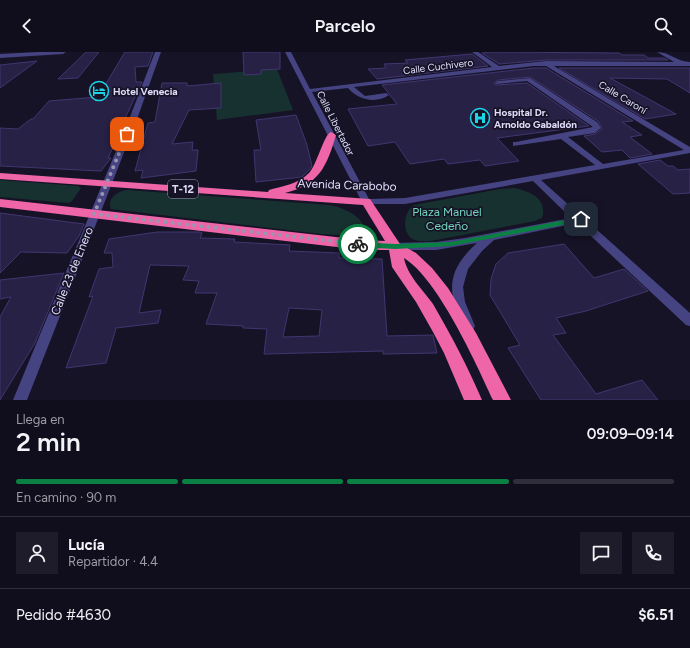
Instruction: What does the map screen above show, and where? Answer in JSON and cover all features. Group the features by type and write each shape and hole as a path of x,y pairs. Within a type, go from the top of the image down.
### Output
{"highway":[{"path":"251,194 282,190 312,177 322,165 331,135"},
{"name":"Avenida Carabobo","path":"0,176 366,202"},
{"path":"366,202 395,246 399,267 421,298 447,344 473,400"},
{"path":"0,203 362,245 395,246 418,261 441,291 474,343 502,400"}],"street":[{"path":"0,53 20,52"},
{"path":"0,56 63,52"},
{"name":"Calle 23 de Enero","path":"20,400 158,52"},
{"name":"Calle Libertador","path":"288,52 366,202"},
{"path":"475,52 497,68"},
{"path":"660,52 690,69"},
{"name":"Calle Cuchivero","path":"308,91 545,63 690,64"},
{"name":"Calle Caroní","path":"545,63 688,152"},
{"path":"498,82 528,79 594,124 597,128 592,131 516,144"},
{"path":"350,86 357,95 361,97 386,96"},
{"path":"562,136 601,166"},
{"name":"Avenida Carabobo","path":"366,202 405,201 688,152"},
{"path":"534,178 581,219 690,321"},
{"path":"395,246 436,246 492,237 581,219"},
{"path":"474,343 457,287 461,274 469,259 478,247 492,237"}],"green space":[{"path":"277,69 293,110 217,120 213,74"},
{"path":"0,180 78,186 81,188 69,203 0,197"},
{"name":"Plaza Manuel Cedeño","path":"514,188 526,191 540,201 543,211 542,218 535,221 431,241 417,241 410,237 407,233 405,223 406,218 410,208 414,205 500,189"},
{"path":"127,190 329,205 352,213 361,221 365,231 361,235 356,236 321,234 111,209 111,199 120,192"}],"building":[{"path":"86,52 99,52 78,78 58,79"},
{"path":"125,52 153,52 148,66 135,67 136,82 142,82 108,158 111,158 101,171 0,166 0,128 18,129 33,119 49,101 98,97"},
{"path":"243,52 280,52 280,69 261,70 261,74 244,75"},
{"path":"482,53 619,53 622,55 644,55 648,58 664,58 668,60 546,60 499,64"},
{"path":"472,54 488,66 377,79 368,69 386,68 384,64 408,63 405,60"},
{"path":"37,61 0,88 0,65"},
{"name":"Hospital Dr. Arnoldo Gabaldón","path":"534,68 546,68 633,121 622,122 642,135 630,137 652,154 630,158 622,150 602,152 584,136 595,134 602,129 598,121 530,77 498,80 494,83 496,85 527,83 589,126 497,138 519,161 485,166 480,160 448,164 444,159 410,164 395,142 368,146 348,109 397,104 382,85"},
{"path":"559,68 690,68 690,93 667,79 610,78 676,114 645,119"},
{"path":"162,83 187,83 187,86 221,83 221,108 189,110 172,144 193,142 192,150 198,150 196,171 141,178 143,170 135,171 148,123 155,122"},
{"path":"296,115 307,145 312,166 311,168 302,177 256,182 254,150 261,150 256,120"},
{"path":"660,160 668,166 673,166 678,170 690,169 690,193 673,194 638,164"},
{"path":"0,213 84,224 79,236 67,253 21,252 0,273"},
{"path":"157,232 200,232 202,233 200,238 235,239 234,242 290,245 289,251 339,253 339,258 382,259 387,336 433,335 437,353 383,354 383,351 264,354 267,329 206,324 217,293 195,293 199,281 183,280 189,266 150,265 139,313 161,310 158,323 116,328 106,363 66,368 93,296 89,297 99,269 113,267 112,253 104,253 109,239","holes":["289,308 322,310 319,336 283,337"]},
{"path":"564,244 594,278 624,269 648,291 586,311 556,318 566,333 553,335 596,394 642,380 658,400 541,400 508,348 520,345 490,295 491,279 496,264 508,253"},
{"path":"64,273 35,343 0,400 0,317 11,297 0,299 0,280"}],"way so far":[{"path":"127,134 94,214 358,244"}],"place":[{"name":"Hotel Venecia","path":"99,91"},
{"name":"Hospital Dr. Arnoldo Gabaldón","path":"480,118"}],"route":[{"path":"358,244 436,246 465,242 581,219"}]}
